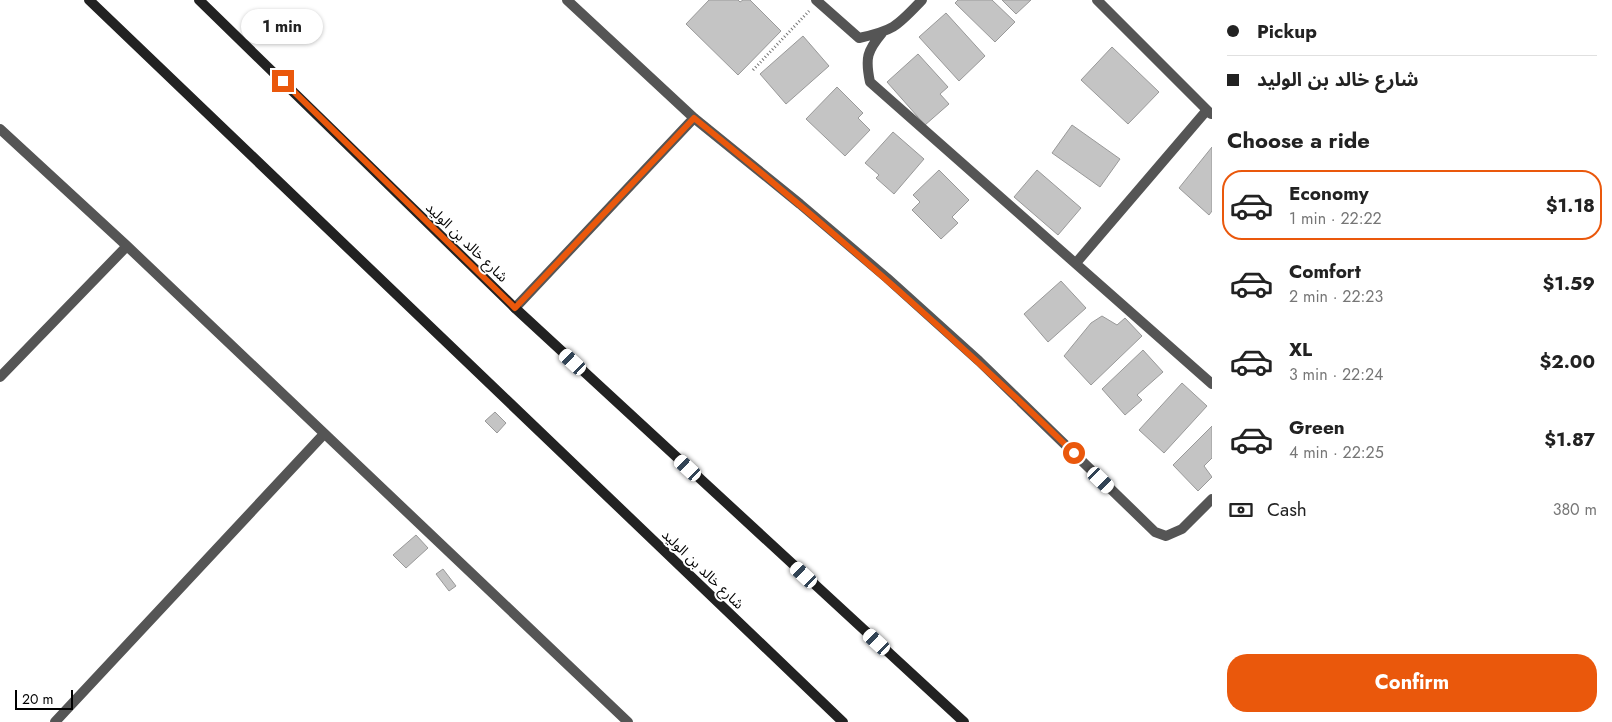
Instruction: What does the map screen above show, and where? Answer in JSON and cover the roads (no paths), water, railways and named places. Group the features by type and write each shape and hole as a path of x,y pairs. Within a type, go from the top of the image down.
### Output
{"main road":[{"name":"شارع خالد بن الوليد","path":"90,0 843,722"},
{"name":"شارع خالد بن الوليد","path":"199,0 515,308 964,722"}],"street":[{"path":"566,0 694,118 800,204 894,284 986,368 1155,532 1166,536 1182,529 1212,499"},
{"path":"817,1 859,38 895,28 922,0"},
{"path":"1076,263 1210,112 1097,0"},
{"path":"882,33 870,47 866,64 870,82 1212,384"},
{"path":"515,308 694,118"},
{"path":"0,129 127,246 628,722"},
{"path":"0,377 127,246"},
{"path":"55,722 324,434"}]}
